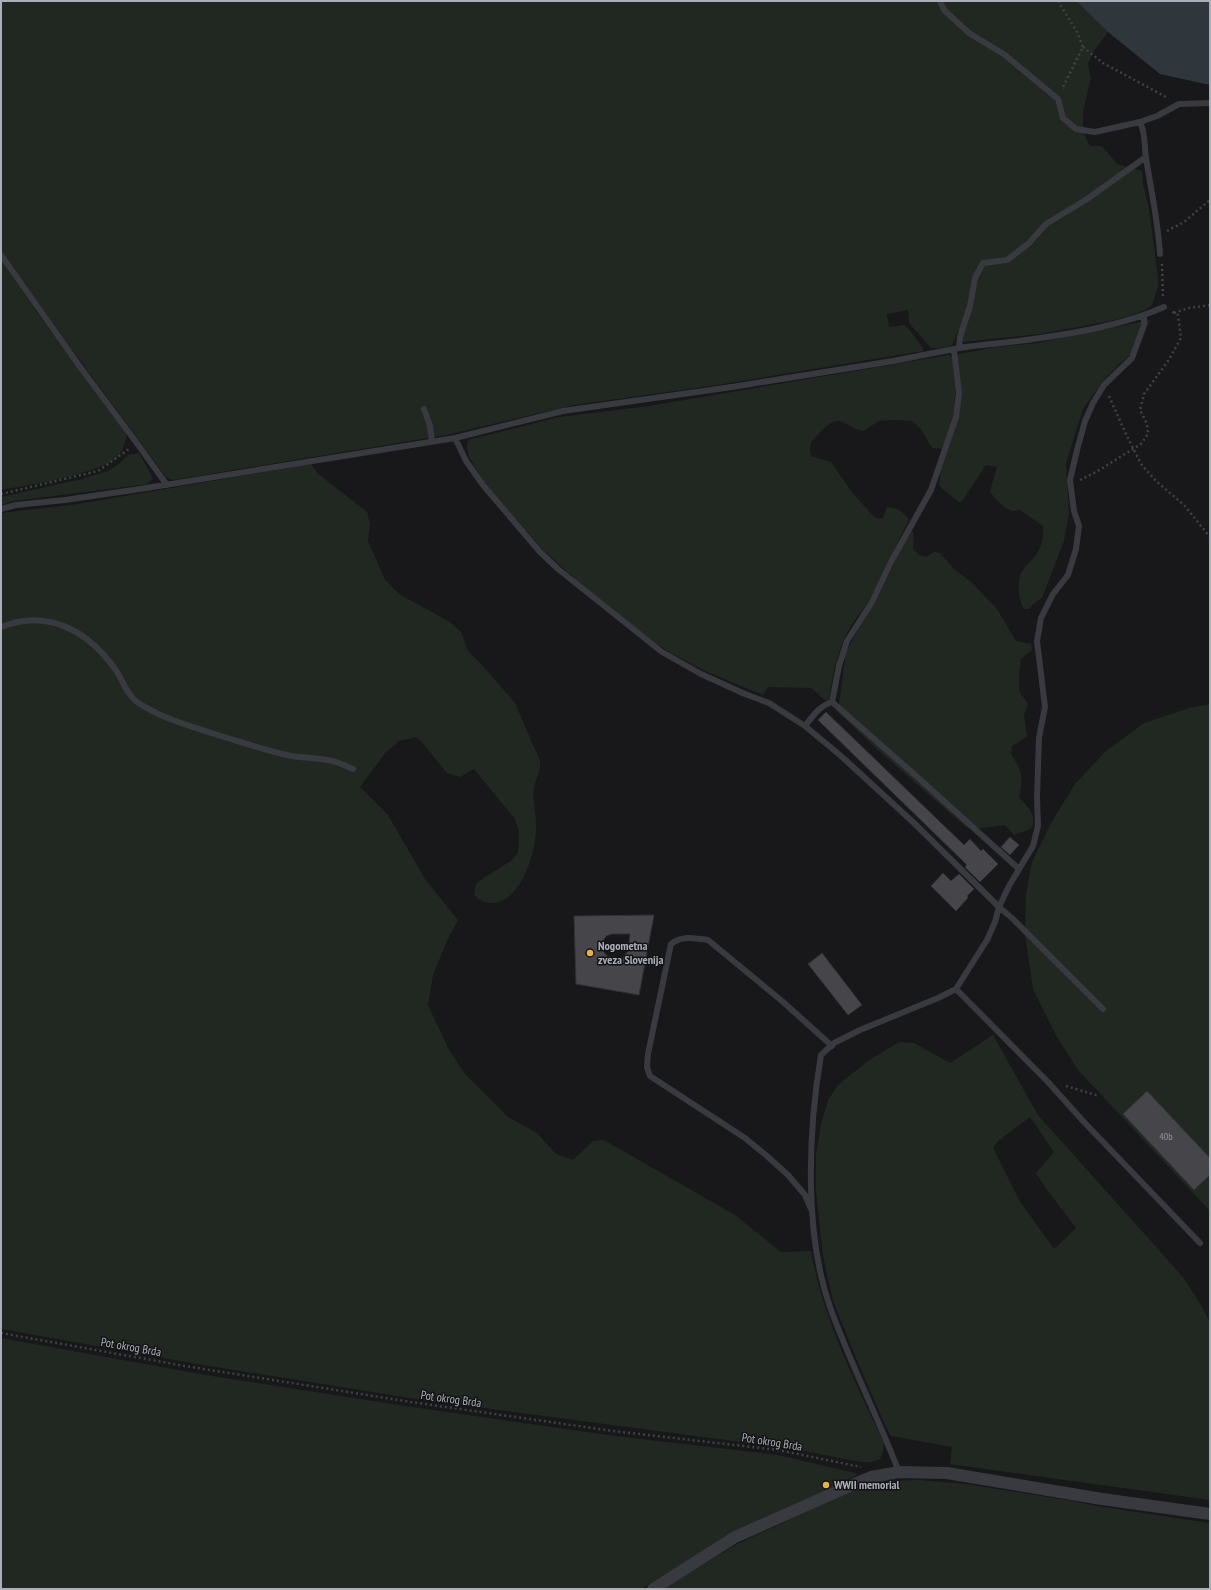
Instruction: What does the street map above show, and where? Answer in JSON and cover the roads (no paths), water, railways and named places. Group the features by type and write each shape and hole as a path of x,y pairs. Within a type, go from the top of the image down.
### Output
{"street":[{"path":"653,1589 735,1537 871,1477 899,1472 947,1473 1102,1499 1210,1514"}],"lane":[{"path":"940,1 944,10 969,33 1005,55 1058,99 1063,118 1076,129 1095,132 1140,122 1157,116 1180,104 1210,103"},
{"path":"1140,122 1144,132 1146,157 1159,233 1160,254"},
{"path":"832,702 839,666 848,641 872,602 892,560 931,490 956,417 958,393 956,349 970,306 975,278 983,263 1007,260 1028,244 1046,224 1087,199 1146,157"},
{"path":"1,255 78,364 167,485"},
{"path":"1,509 16,505 65,500 167,485 456,438 563,412 732,387 985,344 1040,338 1087,330 1144,316 1164,307"},
{"path":"899,1472 830,1306 819,1265 812,1213 812,1122 821,1055 832,1046 860,1030 938,998 956,989 987,940 995,922 999,907 1033,846 1038,826 1037,798 1039,744 1045,707 1037,641 1041,618 1053,594 1068,574 1076,549 1079,526 1074,511 1070,480 1085,421 1092,403 1104,385 1132,358 1144,325 1144,316"},
{"path":"424,409 430,426 432,441"},
{"path":"456,438 466,461 483,485 540,552 582,588 662,652 701,674 769,703 805,726 841,756 914,823 1103,1009"},
{"path":"1,627 10,623 33,619 59,623 81,634 100,650 116,670 124,687 136,700 164,718 258,748 291,756 336,762 353,769"},
{"path":"805,726 816,712 826,704 832,702"},
{"path":"832,702 1019,869"},
{"path":"812,1213 805,1195 788,1175 767,1156 745,1138 650,1076 647,1067 648,1054 671,944 677,940 692,937 708,940 782,1001 832,1046"},
{"path":"956,989 1048,1082 1082,1121 1200,1243"}],"place":[{"name":"Nogometna zveza Slovenija","path":"590,953"},
{"name":"WWII memorial","path":"826,1485"}]}
